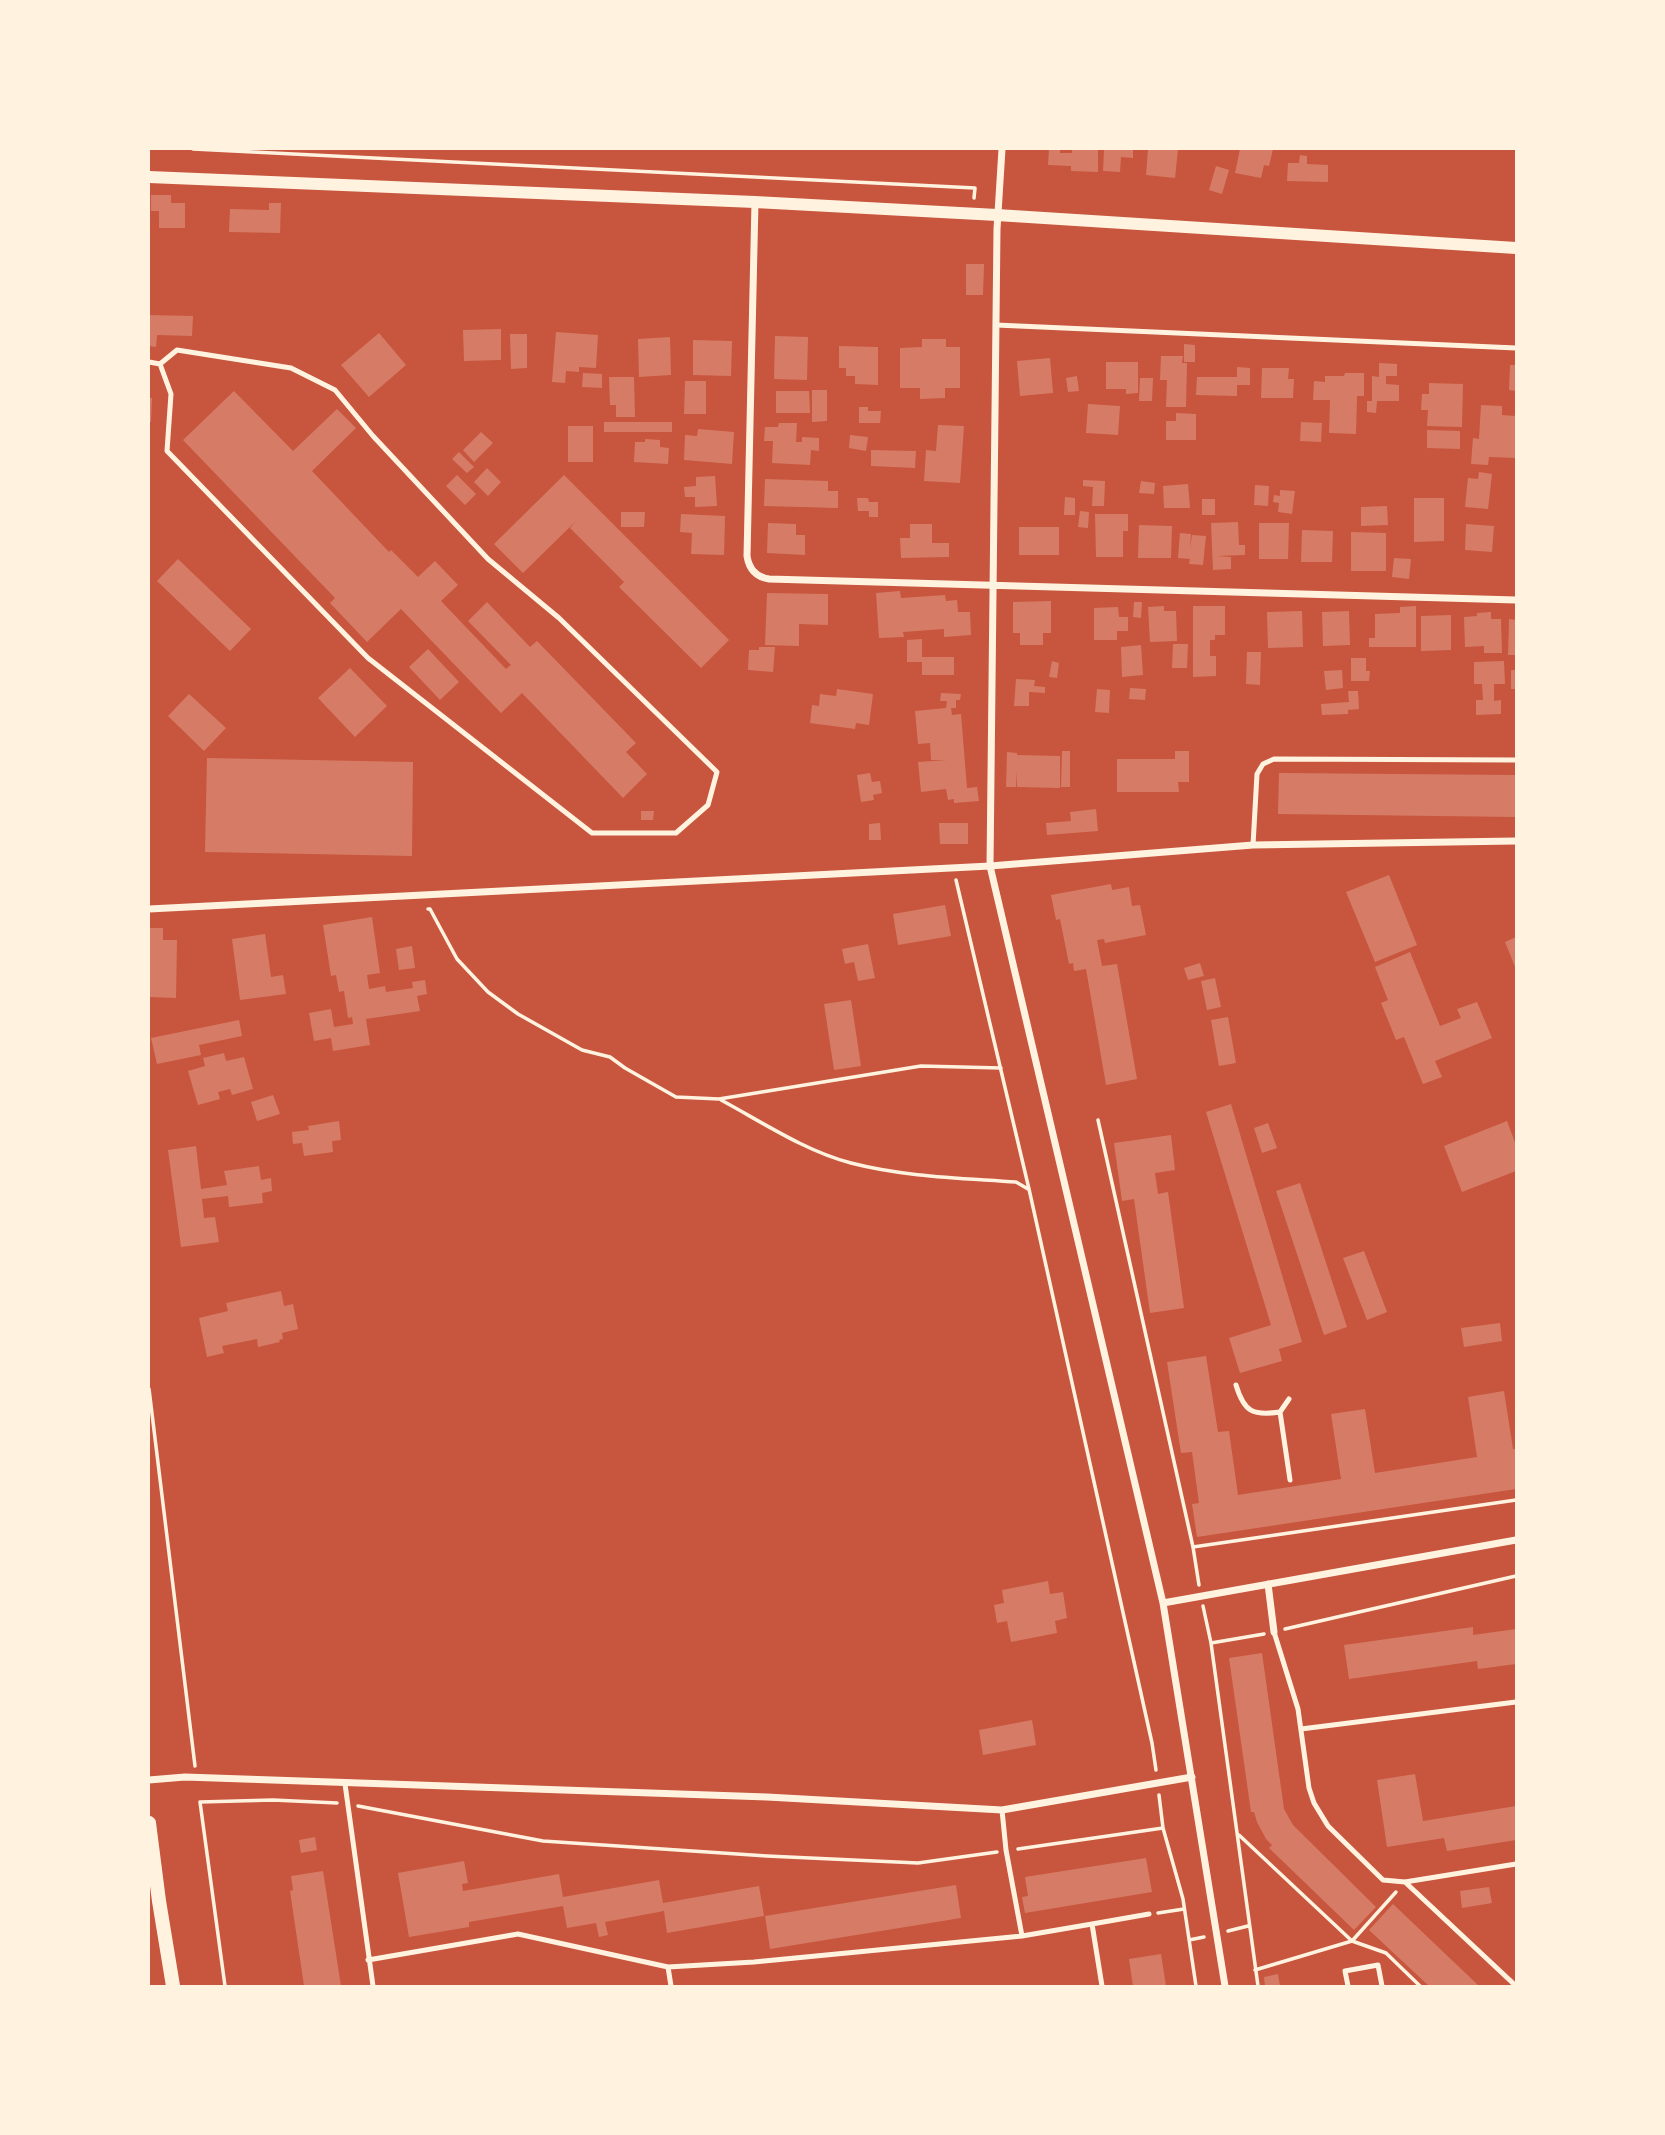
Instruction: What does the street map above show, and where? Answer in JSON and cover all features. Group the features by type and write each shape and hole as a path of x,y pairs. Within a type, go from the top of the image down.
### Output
{"main road":[{"path":"149,1823 154,1899 173,1986"}],"street":[{"path":"1002,149 997,215 990,866 1163,1603 1225,1986"},
{"path":"149,177 755,202 1516,248"},
{"path":"755,202 747,556 750,567 758,576 769,579 1516,600"},
{"path":"149,909 990,866 1252,845 1516,841"},
{"path":"1163,1603 1201,1594 1516,1540"},
{"path":"1268,1584 1275,1632"},
{"path":"149,1780 197,1778 767,1797 1002,1810 1192,1777"}],"lane":[{"path":"996,325 1516,348"},
{"path":"149,362 160,363 177,350 291,368 335,390 373,436 488,559 559,618 717,772 708,805 676,833 592,833 368,658 167,451 171,394 160,363"},
{"path":"1252,845 1258,774 1264,764 1273,759 1516,760"},
{"path":"1236,1385 1243,1403 1250,1410 1260,1414 1280,1412"},
{"path":"1289,1399 1280,1412 1290,1480"},
{"path":"1275,1632 1298,1709 1309,1788 1314,1802 1323,1819 1383,1880 1405,1882 1516,1864"},
{"path":"1301,1729 1516,1702"},
{"path":"345,1784 373,1986"},
{"path":"1002,1810 1006,1850 1022,1936"},
{"path":"1405,1882 1516,1986"},
{"path":"368,1960 518,1934 668,1967 754,1962 1022,1936 1149,1914"},
{"path":"1092,1924 1102,1986"},
{"path":"1348,1986 1345,1971 1378,1965 1382,1986"},
{"path":"668,1967 671,1986"}],"path":[{"path":"193,149 975,188"},
{"path":"954,867 1153,1743 1163,1828 1184,1909 1196,1986"},
{"path":"430,909 457,959 488,992 518,1014 582,1050 610,1057 676,1097 719,1099 921,1066 1001,1068"},
{"path":"719,1099 801,1143 849,1163 908,1175 1016,1182 1028,1189"},
{"path":"1098,1120 1193,1547"},
{"path":"149,1389 197,1778"},
{"path":"1211,1643 1275,1632 1516,1576"},
{"path":"225,1986 200,1802 272,1800 347,1804 543,1841 918,1863 1163,1828"},
{"path":"1237,1834 1352,1941 1386,1953 1420,1986"},
{"path":"1255,1970 1352,1941 1405,1882"},
{"path":"1149,1914 1184,1909"}],"building":[{"path":"1049,149 1072,153 1072,149 1098,149 1098,172 1071,171 1071,166 1048,165"},
{"path":"1104,149 1133,149 1133,158 1121,157 1120,172 1103,171"},
{"path":"1148,149 1178,149 1175,178 1146,175"},
{"path":"1240,149 1273,149 1269,166 1264,165 1261,178 1235,173"},
{"path":"1300,155 1307,156 1307,164 1328,165 1328,182 1287,181 1288,163 1299,163"},
{"path":"1216,166 1229,170 1222,194 1209,190"},
{"path":"151,195 171,195 171,203 185,203 185,228 159,228 159,211 151,211"},
{"path":"269,203 281,203 280,233 229,232 230,209 269,210"},
{"path":"966,264 984,264 983,295 966,295"},
{"path":"149,315 193,316 192,336 157,335 156,347 149,346"},
{"path":"501,329 501,360 464,361 463,330"},
{"path":"556,332 598,335 596,368 579,367 579,372 566,371 565,383 552,382"},
{"path":"379,333 406,365 369,397 341,365"},
{"path":"510,334 527,334 527,368 511,369"},
{"path":"775,336 808,337 807,380 774,379"},
{"path":"670,337 671,375 639,377 638,339"},
{"path":"922,339 946,339 946,347 960,347 960,388 945,388 945,398 920,399 920,388 900,388 900,348 922,347"},
{"path":"693,340 732,341 731,376 693,375"},
{"path":"1184,344 1195,345 1195,362 1184,362"},
{"path":"839,346 878,347 878,385 855,384 855,376 846,376 846,368 839,368"},
{"path":"1161,356 1183,356 1182,363 1187,363 1186,407 1166,407 1167,380 1160,380"},
{"path":"1050,358 1053,393 1020,396 1017,361"},
{"path":"1106,362 1138,362 1138,393 1126,394 1126,389 1106,389"},
{"path":"1379,363 1397,364 1397,376 1386,376 1386,384 1399,385 1399,401 1377,401 1376,413 1367,412 1367,401 1372,401 1372,376 1379,377"},
{"path":"1510,365 1516,365 1516,391 1509,390"},
{"path":"1237,367 1250,368 1250,385 1237,385 1237,396 1196,395 1197,377 1237,377"},
{"path":"1262,368 1289,368 1288,379 1294,379 1293,398 1261,398"},
{"path":"583,373 602,374 602,388 582,387"},
{"path":"1345,373 1364,373 1364,396 1357,396 1356,434 1329,433 1330,400 1313,400 1314,381 1325,382 1325,376 1344,376"},
{"path":"1077,376 1079,391 1068,392 1066,378"},
{"path":"609,377 634,377 635,417 616,417 616,405 610,405"},
{"path":"1140,378 1153,378 1152,401 1139,401"},
{"path":"685,381 706,381 706,414 684,414"},
{"path":"1429,383 1463,384 1462,427 1427,426 1428,410 1421,410 1422,394 1429,394"},
{"path":"812,390 827,390 827,421 812,422"},
{"path":"234,391 293,451 337,409 356,428 312,471 389,552 391,550 418,577 435,561 458,585 441,601 506,669 511,665 468,621 487,602 530,647 537,641 636,743 626,752 647,774 623,798 522,693 501,713 401,609 367,642 330,603 335,598 183,440"},
{"path":"776,391 809,391 810,413 776,413"},
{"path":"149,398 152,398 151,422 149,422"},
{"path":"1088,404 1120,406 1118,435 1086,433"},
{"path":"1481,405 1502,406 1502,415 1516,416 1516,458 1489,457 1488,465 1471,464 1473,438 1479,439"},
{"path":"859,407 868,407 868,411 881,411 880,423 859,423"},
{"path":"1176,413 1196,414 1196,440 1166,440 1166,421 1176,421"},
{"path":"604,422 672,422 672,432 604,432"},
{"path":"1301,422 1322,423 1321,442 1300,441"},
{"path":"779,423 797,423 796,442 802,442 802,437 819,438 819,451 811,450 810,465 772,463 773,441 764,441 765,427 778,427"},
{"path":"938,425 964,426 960,483 924,481 926,450 936,451"},
{"path":"568,426 593,426 593,462 568,462"},
{"path":"698,429 734,432 732,464 684,460 685,435 697,436"},
{"path":"1427,430 1460,431 1460,449 1427,448"},
{"path":"481,432 493,443 474,462 463,450"},
{"path":"850,435 868,437 866,451 849,448"},
{"path":"645,439 660,440 660,447 669,448 668,464 634,462 635,442 645,442"},
{"path":"871,450 916,451 915,468 871,466"},
{"path":"459,452 474,467 467,473 452,459"},
{"path":"487,468 501,482 488,496 474,482"},
{"path":"1479,472 1492,474 1488,509 1465,507 1468,478 1478,479"},
{"path":"457,475 476,494 465,505 446,486"},
{"path":"564,475 729,640 701,668 619,587 624,582 570,528 576,521 523,573 494,544"},
{"path":"715,476 717,506 695,507 695,497 685,497 684,487 696,486 696,477"},
{"path":"765,479 828,481 828,491 838,491 838,508 764,506"},
{"path":"1083,480 1105,481 1104,506 1092,506 1093,487 1083,486"},
{"path":"1141,481 1155,483 1154,494 1139,493"},
{"path":"1188,484 1190,508 1164,508 1163,486"},
{"path":"1255,485 1269,486 1268,506 1254,505"},
{"path":"1280,490 1295,491 1292,514 1278,512 1279,503 1273,502 1274,495 1280,496"},
{"path":"1065,497 1075,498 1075,515 1064,515"},
{"path":"857,498 878,502 878,517 869,517 869,511 858,511"},
{"path":"1414,498 1444,498 1444,541 1414,542"},
{"path":"1202,499 1215,499 1215,515 1202,515"},
{"path":"1387,506 1388,525 1361,526 1361,507"},
{"path":"1080,511 1089,512 1088,528 1078,527"},
{"path":"621,512 645,512 644,527 621,527"},
{"path":"681,514 725,516 724,555 691,554 692,533 680,532"},
{"path":"1095,514 1128,514 1128,531 1123,531 1123,557 1096,557"},
{"path":"1238,522 1239,545 1245,545 1245,555 1216,556 1231,557 1231,569 1213,570 1211,523"},
{"path":"768,523 796,524 796,535 805,535 805,555 767,553"},
{"path":"1259,523 1289,523 1288,559 1259,559"},
{"path":"910,524 932,524 932,543 949,543 949,557 901,558 900,538 910,538"},
{"path":"1466,524 1494,526 1492,552 1465,550"},
{"path":"1139,525 1172,526 1171,558 1138,558"},
{"path":"1019,527 1059,527 1059,555 1019,555"},
{"path":"1302,530 1333,531 1332,562 1301,562"},
{"path":"1351,532 1386,533 1386,571 1351,571"},
{"path":"1180,533 1191,534 1190,549 1192,535 1206,536 1203,565 1189,564 1190,559 1178,558"},
{"path":"1394,558 1411,559 1409,579 1392,577"},
{"path":"178,559 251,629 230,651 157,581"},
{"path":"900,591 901,598 945,595 946,601 957,600 958,612 970,612 971,635 944,637 944,629 903,632 904,637 879,638 876,593"},
{"path":"767,593 828,594 828,625 799,624 799,646 765,645"},
{"path":"1051,601 1051,633 1043,633 1043,645 1020,645 1020,633 1013,633 1013,602"},
{"path":"1134,602 1142,602 1141,618 1133,617"},
{"path":"1164,606 1164,611 1176,611 1177,641 1150,642 1148,607"},
{"path":"1193,606 1225,606 1225,635 1215,635 1215,640 1210,640 1210,656 1216,656 1216,676 1193,677"},
{"path":"1416,606 1416,647 1369,647 1369,638 1375,638 1375,614 1400,613 1400,607"},
{"path":"1118,607 1119,617 1128,617 1128,631 1117,631 1117,640 1094,640 1094,608"},
{"path":"1302,611 1303,647 1268,648 1267,612"},
{"path":"1349,611 1350,645 1323,646 1322,612"},
{"path":"1491,612 1491,619 1501,619 1502,653 1484,653 1484,646 1465,647 1464,617"},
{"path":"1451,615 1451,650 1421,651 1421,616"},
{"path":"1509,619 1516,620 1516,655 1508,655"},
{"path":"922,639 922,657 954,657 954,675 922,675 922,662 907,662 907,640"},
{"path":"1173,644 1188,644 1187,668 1172,668"},
{"path":"1141,645 1143,675 1122,677 1121,647"},
{"path":"759,647 775,647 773,672 748,670 749,650 759,650"},
{"path":"428,649 459,682 440,700 409,667"},
{"path":"1247,652 1261,652 1260,685 1246,684"},
{"path":"1351,658 1366,658 1366,671 1370,671 1369,681 1351,681"},
{"path":"1052,661 1059,663 1057,678 1049,677"},
{"path":"1504,661 1505,684 1494,684 1494,701 1501,700 1501,714 1476,715 1476,700 1483,700 1482,684 1474,684 1474,662"},
{"path":"350,668 387,706 355,737 318,698"},
{"path":"1342,670 1343,688 1326,690 1324,671"},
{"path":"1511,670 1516,670 1516,689 1511,689"},
{"path":"1016,679 1035,680 1034,686 1045,687 1045,693 1029,692 1029,706 1014,706"},
{"path":"1130,688 1146,689 1145,700 1129,699"},
{"path":"837,689 873,694 869,725 856,723 855,729 810,723 812,705 819,706 820,694 836,696"},
{"path":"1097,689 1110,690 1109,713 1095,712"},
{"path":"1348,691 1358,691 1359,709 1348,710 1348,714 1322,715 1321,704 1349,702"},
{"path":"941,693 961,694 960,700 956,700 956,708 951,708 952,715 961,714 967,788 977,787 979,801 954,803 954,799 948,800 946,789 921,792 918,762 947,760 931,760 930,743 918,744 915,711 946,708 947,701 940,701"},
{"path":"189,694 226,728 204,751 168,716"},
{"path":"1062,751 1070,751 1070,787 1061,787"},
{"path":"1175,751 1189,751 1189,782 1178,782 1179,792 1117,792 1117,759 1175,759"},
{"path":"1007,752 1017,755 1060,756 1060,788 1017,787 1016,770 1016,787 1006,787"},
{"path":"207,758 413,762 412,856 205,852"},
{"path":"870,773 872,782 880,781 882,793 873,795 874,800 861,802 857,775"},
{"path":"1279,773 1516,775 1516,817 1278,814"},
{"path":"1096,809 1098,831 1047,835 1046,823 1071,821 1070,812"},
{"path":"641,811 654,811 653,820 641,820"},
{"path":"880,823 881,840 869,840 869,824"},
{"path":"939,823 968,823 968,844 940,844"},
{"path":"1389,875 1417,945 1375,962 1346,892"},
{"path":"1111,884 1112,890 1129,887 1132,906 1140,905 1146,935 1105,943 1104,939 1097,940 1102,966 1117,964 1137,1079 1106,1085 1086,969 1074,971 1073,963 1069,964 1060,919 1056,920 1051,895"},
{"path":"945,905 951,936 898,945 893,914"},
{"path":"372,917 380,973 367,975 369,989 385,986 386,992 413,988 412,982 425,980 427,994 417,996 420,1011 366,1019 370,1045 333,1051 331,1038 314,1041 309,1013 331,1009 334,1027 353,1024 352,1017 348,1018 344,991 339,992 336,975 331,976 323,925"},
{"path":"149,928 163,928 163,940 177,940 176,998 149,997"},
{"path":"265,934 271,977 283,975 286,994 240,1000 232,939"},
{"path":"1516,937 1516,969 1505,942"},
{"path":"868,944 875,978 858,981 854,962 845,964 842,949"},
{"path":"412,946 415,968 399,970 396,949"},
{"path":"1410,952 1440,1026 1461,1018 1457,1009 1477,1002 1492,1038 1435,1061 1442,1077 1423,1084 1404,1037 1396,1040 1381,1003 1388,1000 1375,967"},
{"path":"1200,963 1204,976 1188,980 1184,968"},
{"path":"1215,978 1221,1007 1207,1010 1201,981"},
{"path":"851,1000 861,1066 834,1070 824,1004"},
{"path":"1228,1017 1236,1063 1219,1066 1211,1020"},
{"path":"239,1020 242,1036 199,1045 201,1055 157,1064 151,1038"},
{"path":"224,1053 226,1061 244,1057 253,1089 232,1095 230,1089 218,1092 220,1099 198,1105 188,1071 205,1066 203,1058"},
{"path":"273,1095 280,1114 257,1121 251,1102"},
{"path":"1231,1104 1302,1342 1279,1349 1282,1361 1240,1373 1229,1338 1271,1325 1206,1112"},
{"path":"339,1121 341,1140 332,1141 333,1152 304,1156 302,1143 293,1144 292,1132 309,1130 308,1126"},
{"path":"1507,1121 1516,1145 1516,1171 1462,1192 1444,1146"},
{"path":"1268,1123 1277,1148 1262,1153 1254,1128"},
{"path":"1171,1135 1175,1170 1155,1173 1158,1194 1168,1192 1184,1308 1150,1313 1134,1199 1122,1201 1114,1143"},
{"path":"196,1146 201,1189 227,1185 224,1171 259,1166 261,1180 271,1178 272,1191 262,1193 263,1203 229,1207 228,1196 202,1199 204,1218 215,1217 219,1242 181,1247 168,1150"},
{"path":"1300,1183 1347,1327 1324,1335 1276,1191"},
{"path":"1364,1251 1387,1312 1367,1320 1343,1258"},
{"path":"281,1291 284,1306 293,1304 298,1329 282,1333 283,1339 279,1340 280,1342 258,1347 257,1339 222,1346 224,1353 207,1357 199,1318 228,1311 226,1303"},
{"path":"1500,1323 1502,1341 1464,1347 1461,1328"},
{"path":"1206,1356 1218,1432 1229,1431 1238,1495 1341,1479 1331,1414 1365,1409 1375,1473 1477,1457 1468,1397 1504,1391 1513,1449 1516,1449 1516,1489 1197,1537 1192,1504 1199,1503 1192,1452 1181,1453 1167,1362"},
{"path":"1048,1581 1050,1594 1063,1592 1067,1618 1055,1621 1057,1633 1011,1642 1007,1621 997,1623 994,1605 1004,1603 1002,1590"},
{"path":"1473,1627 1473,1635 1516,1629 1516,1664 1478,1669 1477,1661 1349,1679 1344,1645"},
{"path":"1262,1653 1284,1809 1293,1825 1376,1907 1354,1930 1269,1848 1272,1845 1266,1839 1254,1812 1251,1812 1229,1658"},
{"path":"1032,1720 1036,1745 983,1755 979,1730"},
{"path":"1415,1774 1423,1821 1516,1806 1516,1840 1447,1851 1444,1838 1387,1847 1377,1780"},
{"path":"315,1837 317,1850 301,1853 299,1840"},
{"path":"1146,1858 1152,1892 1025,1913 1022,1897 1028,1896 1025,1877"},
{"path":"464,1861 468,1883 462,1884 463,1891 559,1874 563,1897 659,1880 663,1903 759,1886 764,1916 667,1933 664,1911 605,1922 608,1935 599,1937 596,1923 567,1928 563,1906 469,1922 469,1927 409,1937 398,1873"},
{"path":"323,1871 341,1986 304,1986 290,1891 293,1890 291,1876"},
{"path":"956,1885 961,1918 770,1949 765,1916"},
{"path":"1489,1887 1492,1903 1462,1908 1460,1891"},
{"path":"1393,1904 1479,1986 1429,1986 1369,1930"},
{"path":"1161,1954 1166,1986 1133,1986 1129,1959"},
{"path":"1278,1974 1280,1986 1265,1986 1264,1977"}]}
